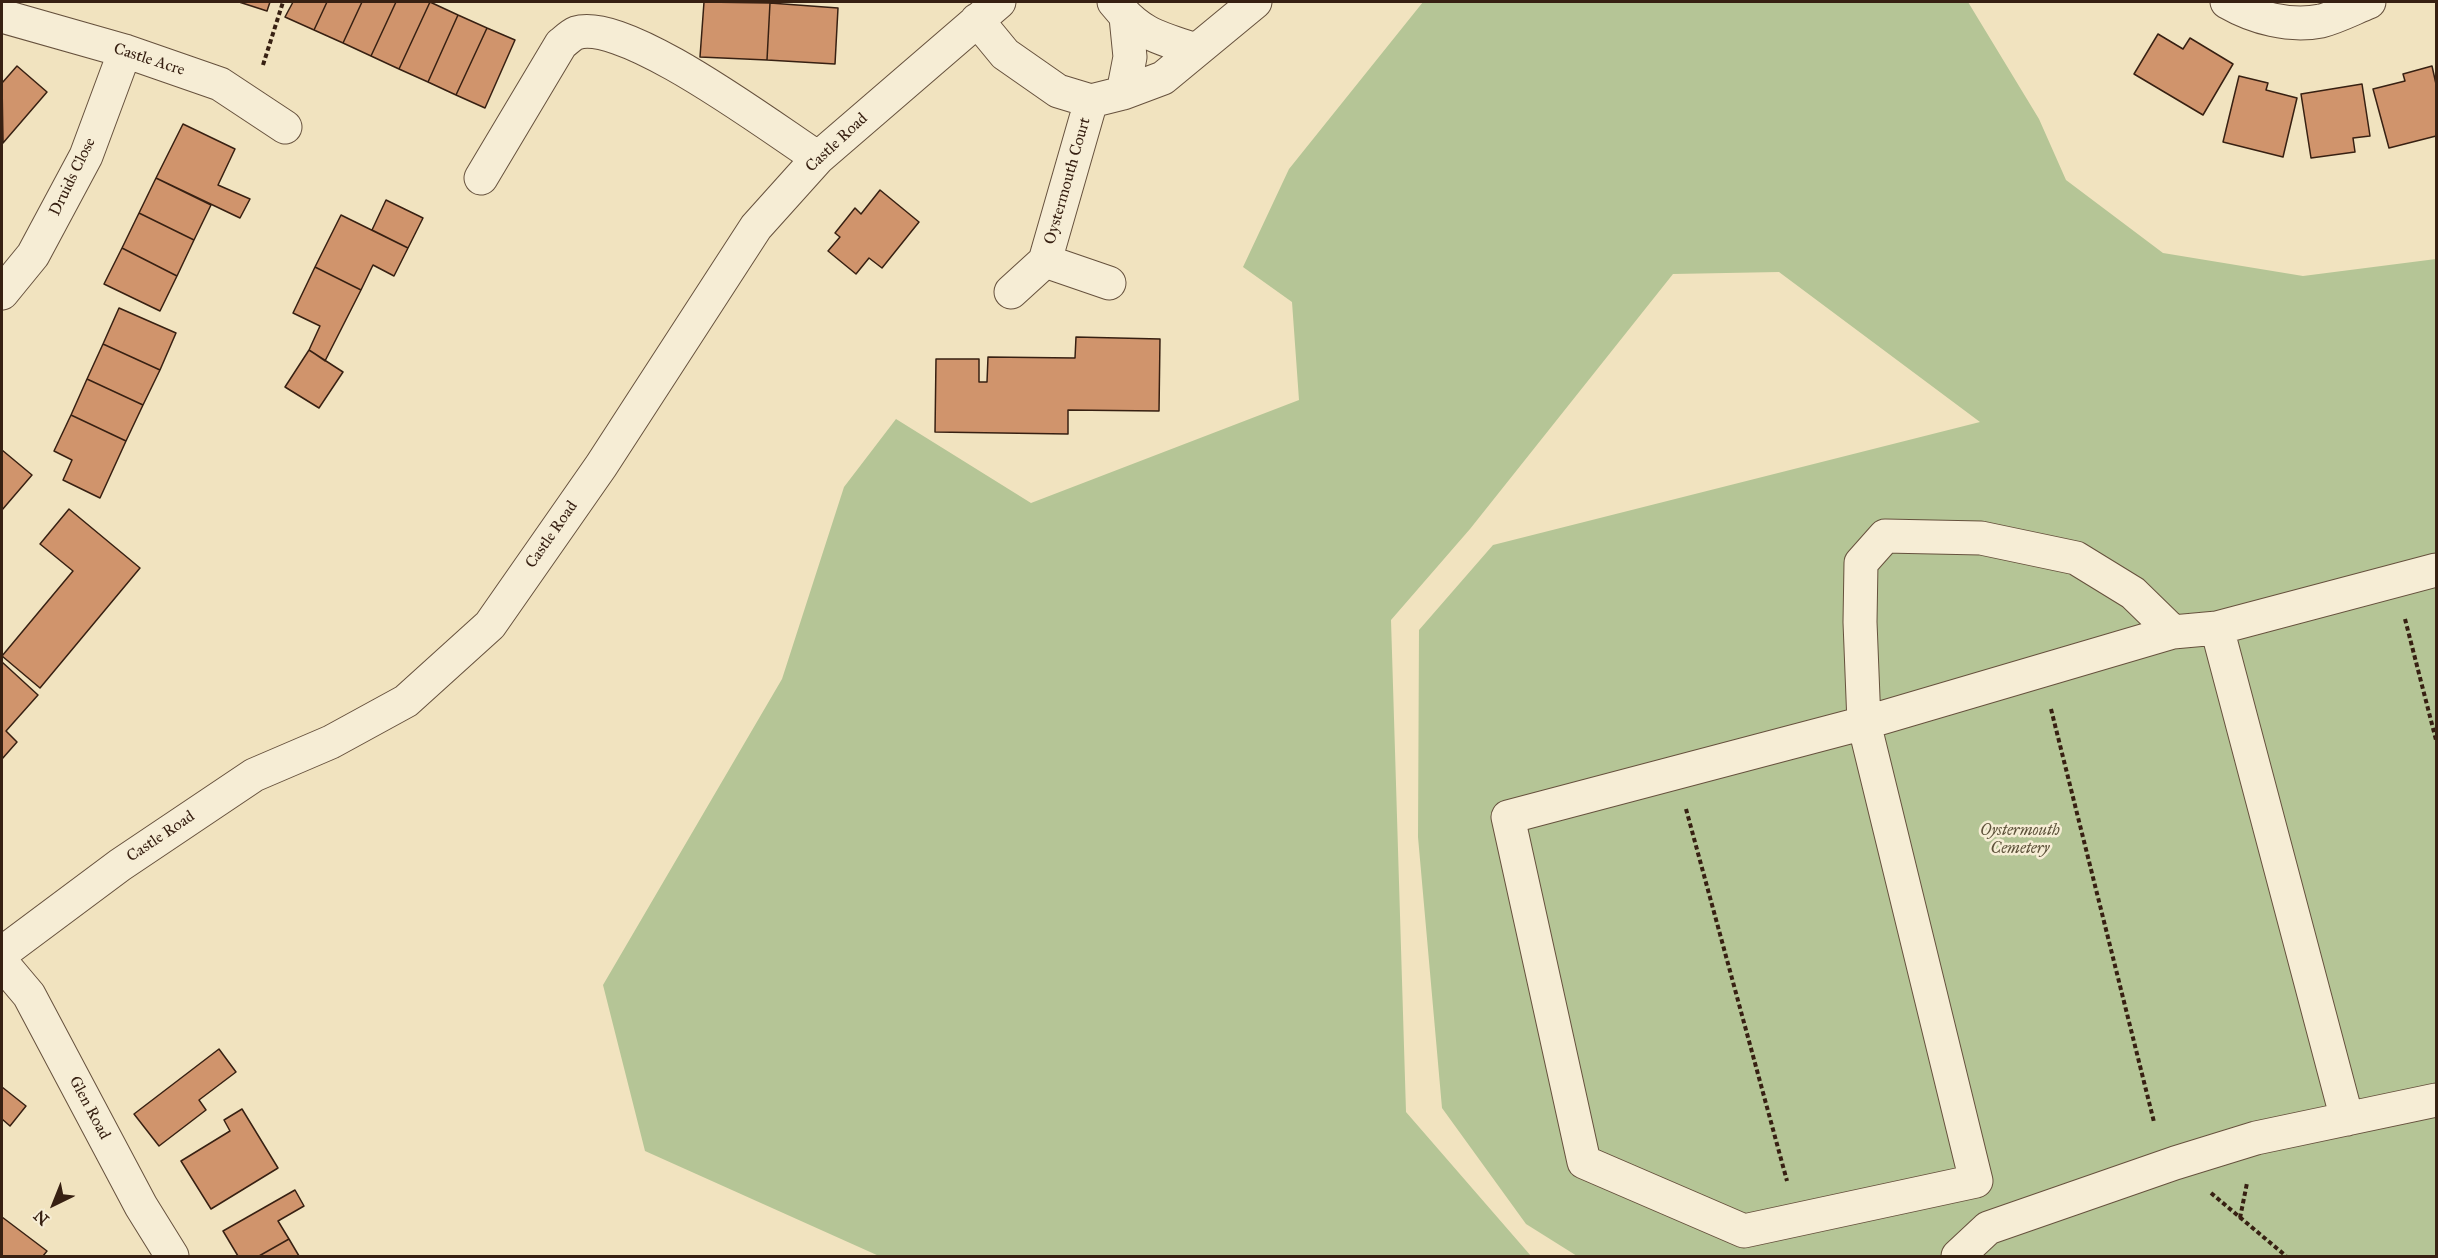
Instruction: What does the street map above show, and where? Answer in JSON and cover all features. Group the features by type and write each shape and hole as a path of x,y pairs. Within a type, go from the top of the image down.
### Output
{"street":[{"path":"988,11 1005,54 1058,91 1091,101 1123,93 1163,78 1255,2"},
{"path":"2227,2 2266,19 2299,23 2323,21 2369,2"},
{"path":"1120,9 1150,35 1196,50"},
{"path":"1120,9 1130,57 1123,93"},
{"name":"Castle Road","path":"2,953 120,865 254,775 331,742 406,701 490,625 601,466 756,227 818,158 988,11"},
{"name":"Castle Acre","path":"2,16 125,51 220,84 285,127"},
{"path":"481,178 561,44 575,33 594,32 629,41 651,52 691,75 818,158"},
{"name":"Druids Close","path":"2,293 33,255 86,156 125,51"},
{"name":"Oystermouth Court","path":"1011,292 1045,261 1091,101"},
{"name":"Oystermouth Court","path":"1045,261 1109,284"},
{"path":"1988,1228 1864,723 1860,622 1861,563 1885,536 1981,538 2076,558 2133,593 2173,632"},
{"path":"1976,1181 1744,1231 1584,1162 1508,817 1864,723 2173,632 2217,628 2436,570"},
{"path":"2217,628 2347,1119"},
{"name":"Glen Road","path":"2,963 29,995 141,1206 172,1257"},
{"path":"1958,1257 1988,1228 2175,1163 2256,1138 2436,1100"}],"path":[{"path":"251,103 283,2"},
{"path":"2395,581 2436,740"},
{"path":"2041,670 2154,1122"},
{"path":"1676,772 1798,1220"},
{"path":"2175,1163 2286,1257"}],"green space":[{"name":"Oystermouth Cemetery","path":"1423,2 1968,2 2039,119 2066,180 2163,253 2303,276 2436,259 2436,1256 1577,1256 1526,1224 1442,1108 1418,837 1419,630 1493,545 1980,422 1779,272 1673,274 1470,529 1391,620 1406,1112 1531,1256 879,1256 645,1151 603,985 782,679 844,487 896,419 1031,503 1299,400 1292,302 1243,267 1289,169"}],"building":[{"path":"239,2 270,2 267,11"},
{"path":"293,2 327,2 314,30 285,17"},
{"path":"327,2 362,2 343,43 314,30"},
{"path":"362,2 396,2 371,56 343,43"},
{"path":"396,2 430,2 399,69 371,56"},
{"path":"430,2 458,15 428,82 399,69"},
{"path":"704,2 770,3 767,60 700,57"},
{"path":"770,3 838,8 835,64 767,60"},
{"path":"458,15 487,28 456,95 428,82"},
{"path":"487,28 515,40 485,108 456,95"},
{"path":"2158,34 2183,49 2190,38 2233,64 2203,115 2134,74"},
{"path":"17,66 47,92 3,143 2,83"},
{"path":"2432,66 2436,84 2436,136 2389,148 2373,89 2405,81 2403,74"},
{"path":"2239,76 2268,83 2266,90 2297,98 2283,157 2223,142"},
{"path":"2362,84 2370,136 2353,138 2355,152 2311,158 2301,94"},
{"path":"183,124 235,149 218,185 250,199 240,218 156,178"},
{"path":"156,178 211,205 194,240 139,213"},
{"path":"880,190 919,222 882,268 869,258 856,274 828,251 840,237 835,233 855,208 861,214"},
{"path":"386,200 423,218 408,248 372,230"},
{"path":"139,213 194,240 177,276 122,248"},
{"path":"341,215 408,248 394,276 373,265 361,290 315,267"},
{"path":"122,248 177,276 160,311 104,284"},
{"path":"315,267 361,290 325,361 309,350 320,326 293,313"},
{"path":"119,308 176,333 160,370 103,344"},
{"path":"1076,337 1160,339 1159,411 1068,410 1068,434 935,432 936,359 979,359 979,382 987,382 988,357 1075,358"},
{"path":"103,344 160,370 143,405 87,379"},
{"path":"309,350 343,372 319,408 285,387"},
{"path":"87,379 143,405 126,441 71,415"},
{"path":"71,415 126,441 100,498 63,480 72,460 54,451"},
{"path":"2,450 32,475 2,510"},
{"path":"69,509 140,568 40,688 2,656 73,571 40,544"},
{"path":"2,662 38,695 6,731 17,742 2,759"},
{"path":"219,1049 236,1072 199,1100 206,1110 159,1146 134,1114"},
{"path":"2,1087 26,1106 10,1126 2,1119"},
{"path":"242,1109 278,1168 211,1209 181,1161 230,1131 224,1120"},
{"path":"295,1190 304,1206 278,1221 289,1239 259,1256 238,1256 223,1231"},
{"path":"2,1217 47,1251 43,1256 2,1256"},
{"path":"289,1239 299,1256 259,1256"}]}
